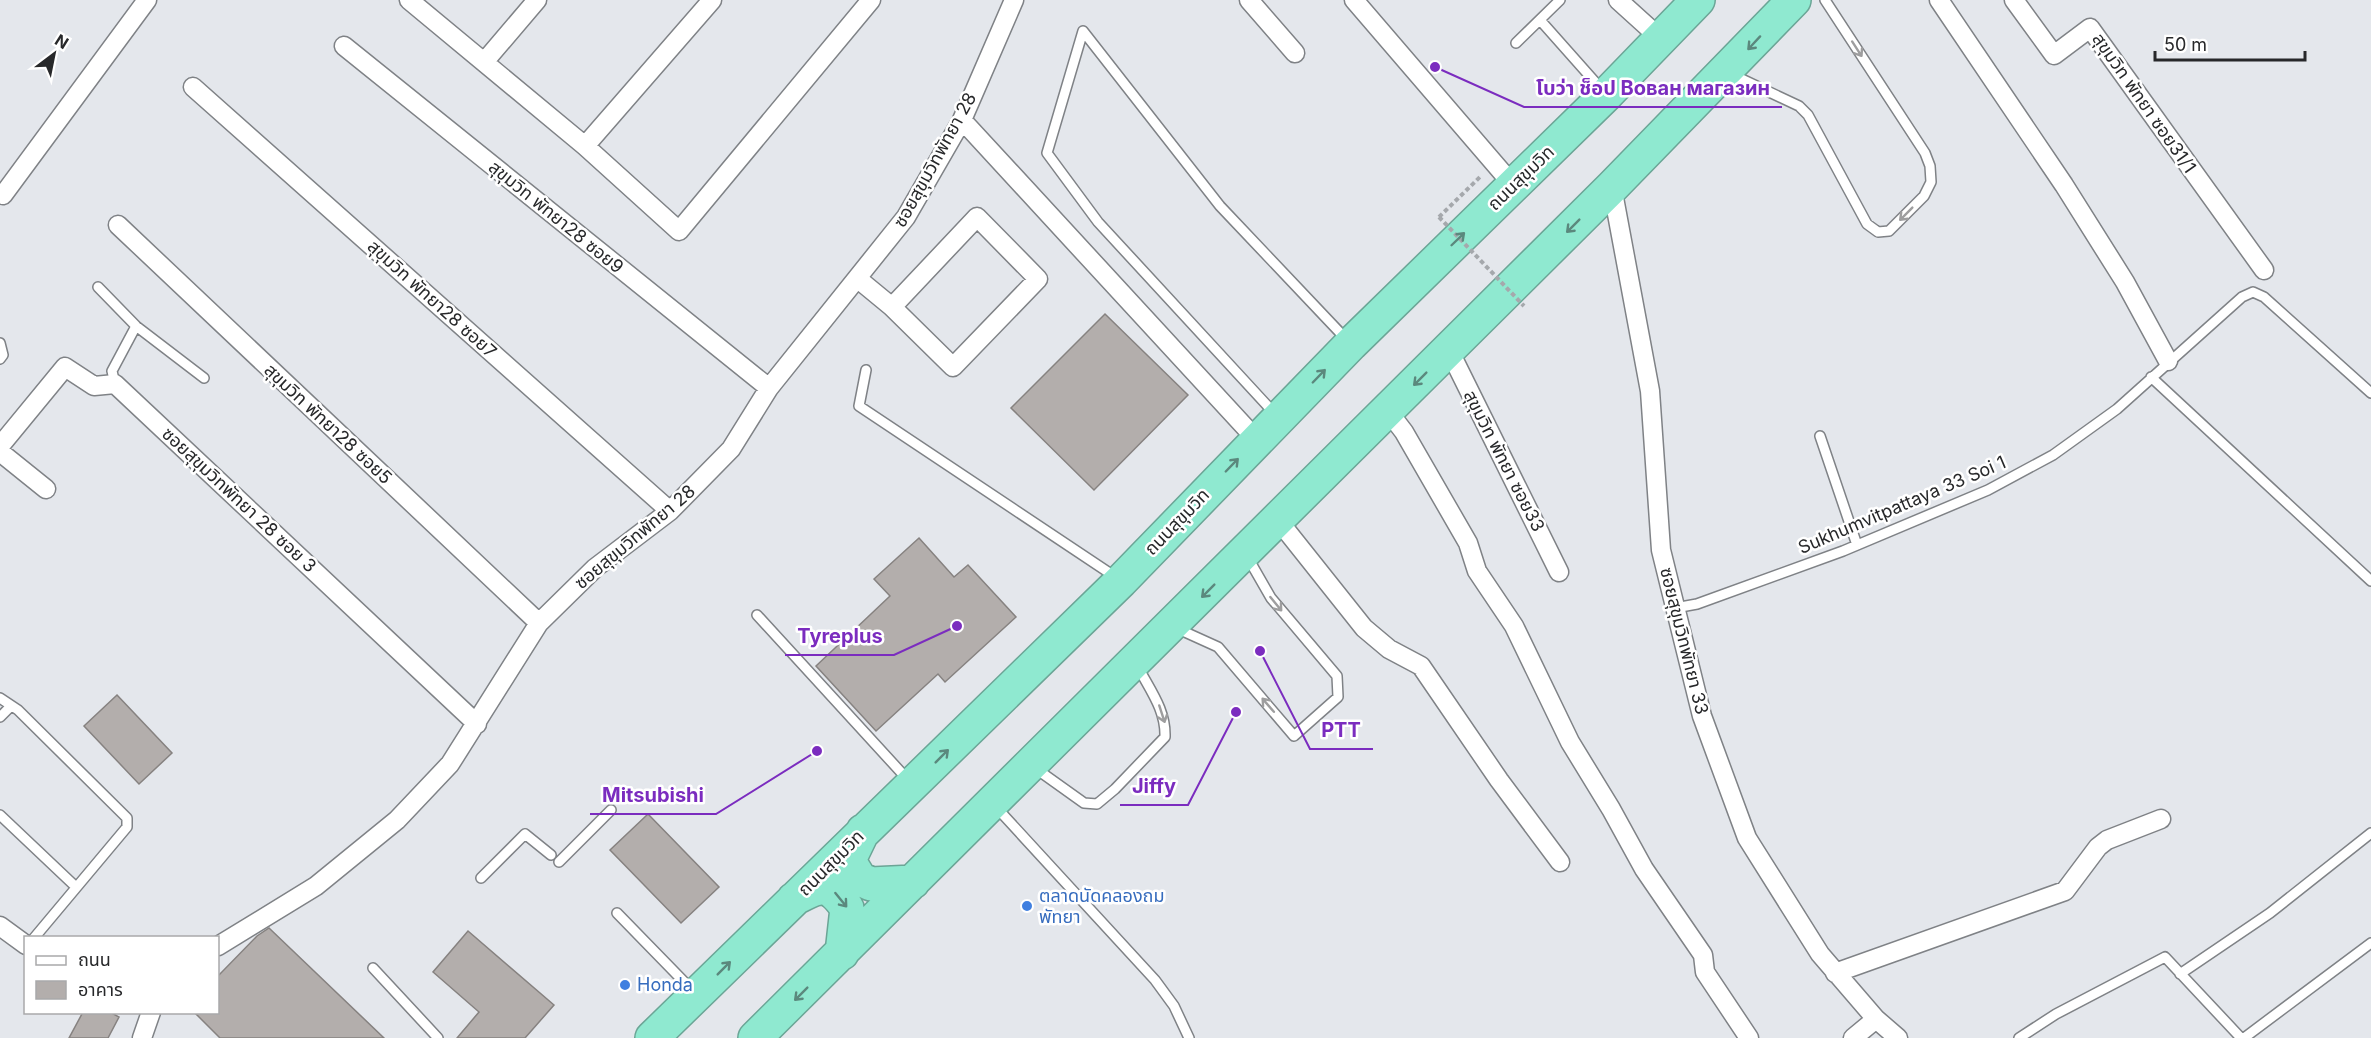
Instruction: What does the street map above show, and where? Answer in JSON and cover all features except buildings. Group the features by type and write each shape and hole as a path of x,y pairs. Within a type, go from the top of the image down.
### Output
{"highway":[{"name":"ถนนสุขุมวิท","path":"652,1038 1121,581 1351,344 1503,175 1606,95 1698,0"},
{"path":"755,1038 1449,351 1727,72 1794,0"},
{"path":"863,831 850,858 860,879 871,884 913,882"},
{"path":"794,899 817,887 829,888 838,895 847,908 842,953"}],"street":[{"path":"1,194 147,0"},
{"path":"409,0 585,146 679,231 871,0"},
{"path":"485,62 537,0"},
{"path":"585,146 712,0"},
{"path":"1249,0 1295,53"},
{"path":"1354,0 1503,175"},
{"path":"1618,0 1660,38"},
{"path":"1939,0 2070,195 2125,282 2168,361"},
{"name":"สุขุมวิท พัทยา ซอย31/1","path":"2014,0 2054,55 2091,28 2264,270"},
{"name":"ซอยสุขุมวิทพัทยา 28","path":"219,945 316,886 397,820 450,765 539,623 595,568 670,512 731,449 769,388 906,217 962,120 1010,2"},
{"name":"สุขุมวิท พัทยา28 ซอย9","path":"344,46 769,388"},
{"name":"สุขุมวิท พัทยา28 ซอย7","path":"193,87 670,512"},
{"path":"962,120 1267,428"},
{"name":"ซอยสุขุมวิทพัทยา 33","path":"1612,187 1650,391 1661,550 1702,716 1747,837 1820,954 1876,1019 1898,1038"},
{"path":"858,279 892,307 953,367 1038,279 977,217 892,307"},
{"name":"สุขุมวิท พัทยา28 ซอย5","path":"118,225 539,623"},
{"name":"สุขุมวิท พัทยา ซอย33","path":"1449,351 1559,572"},
{"path":"0,446 65,367 94,386 116,384"},
{"name":"ซอยสุขุมวิทพัทยา 28 ซอย 3","path":"116,384 477,724"},
{"path":"1388,411 1404,432 1468,543 1477,571 1514,626 1570,742 1644,869 1703,955 1705,972 1749,1038"},
{"path":"0,452 46,489"},
{"path":"1278,520 1364,628 1389,649 1421,666 1499,780 1560,862"},
{"path":"1835,973 2065,891 2098,848 2107,840 2161,819"},
{"path":"0,926 24,944"},
{"path":"142,1038 150,1014"},
{"path":"1852,1038 1876,1019"}],"lane":[{"path":"1516,43 1560,0"},
{"path":"1727,72 1799,106 1811,122 1868,224 1878,232 1888,231 1924,196 1931,182 1930,166 1925,153 1825,0"},
{"path":"1540,20 1606,95"},
{"path":"1267,428 1098,222 1047,153 1083,31 1220,206 1351,344"},
{"path":"98,287 136,326 204,378"},
{"name":"Sukhumvitpattaya 33 Soi 1","path":"1675,608 1697,604 1857,545 1988,490 2053,455 2117,409 2242,297 2253,292 2264,297 2371,393"},
{"path":"116,384 112,371 136,326"},
{"path":"0,344 3,355 0,359"},
{"path":"866,370 859,405 1121,581"},
{"path":"2151,377 2371,581"},
{"path":"1820,436 1857,545"},
{"path":"1172,626 1218,647 1294,736 1338,697 1337,676 1271,598 1245,554"},
{"path":"757,615 913,785"},
{"path":"1031,766 1084,802 1097,804 1115,789 1164,737 1165,723 1162,710 1136,662"},
{"path":"0,698 127,818 128,827 36,936"},
{"path":"0,717 11,706"},
{"path":"993,803 1155,980 1174,1006 1189,1038"},
{"path":"560,862 611,810"},
{"path":"0,815 76,887"},
{"path":"2180,974 2270,913 2371,832"},
{"path":"481,878 525,834 551,855"},
{"path":"617,913 697,995"},
{"path":"2019,1038 2056,1014 2165,957 2242,1038 2371,943"},
{"path":"373,968 438,1038"}],"path":[{"path":"1503,175 1439,217 1524,306"}],"place":[{"name":"โบว่า ช็อป Вован магазин","path":"1435,67"},
{"name":"Tyreplus","path":"957,626"},
{"name":"PTT","path":"1260,651"},
{"name":"Jiffy","path":"1236,712"},
{"name":"Mitsubishi","path":"817,751"},
{"name":"ตลาดนัดคลองถม พัทยา","path":"1027,906"},
{"name":"Honda","path":"625,985"}]}
